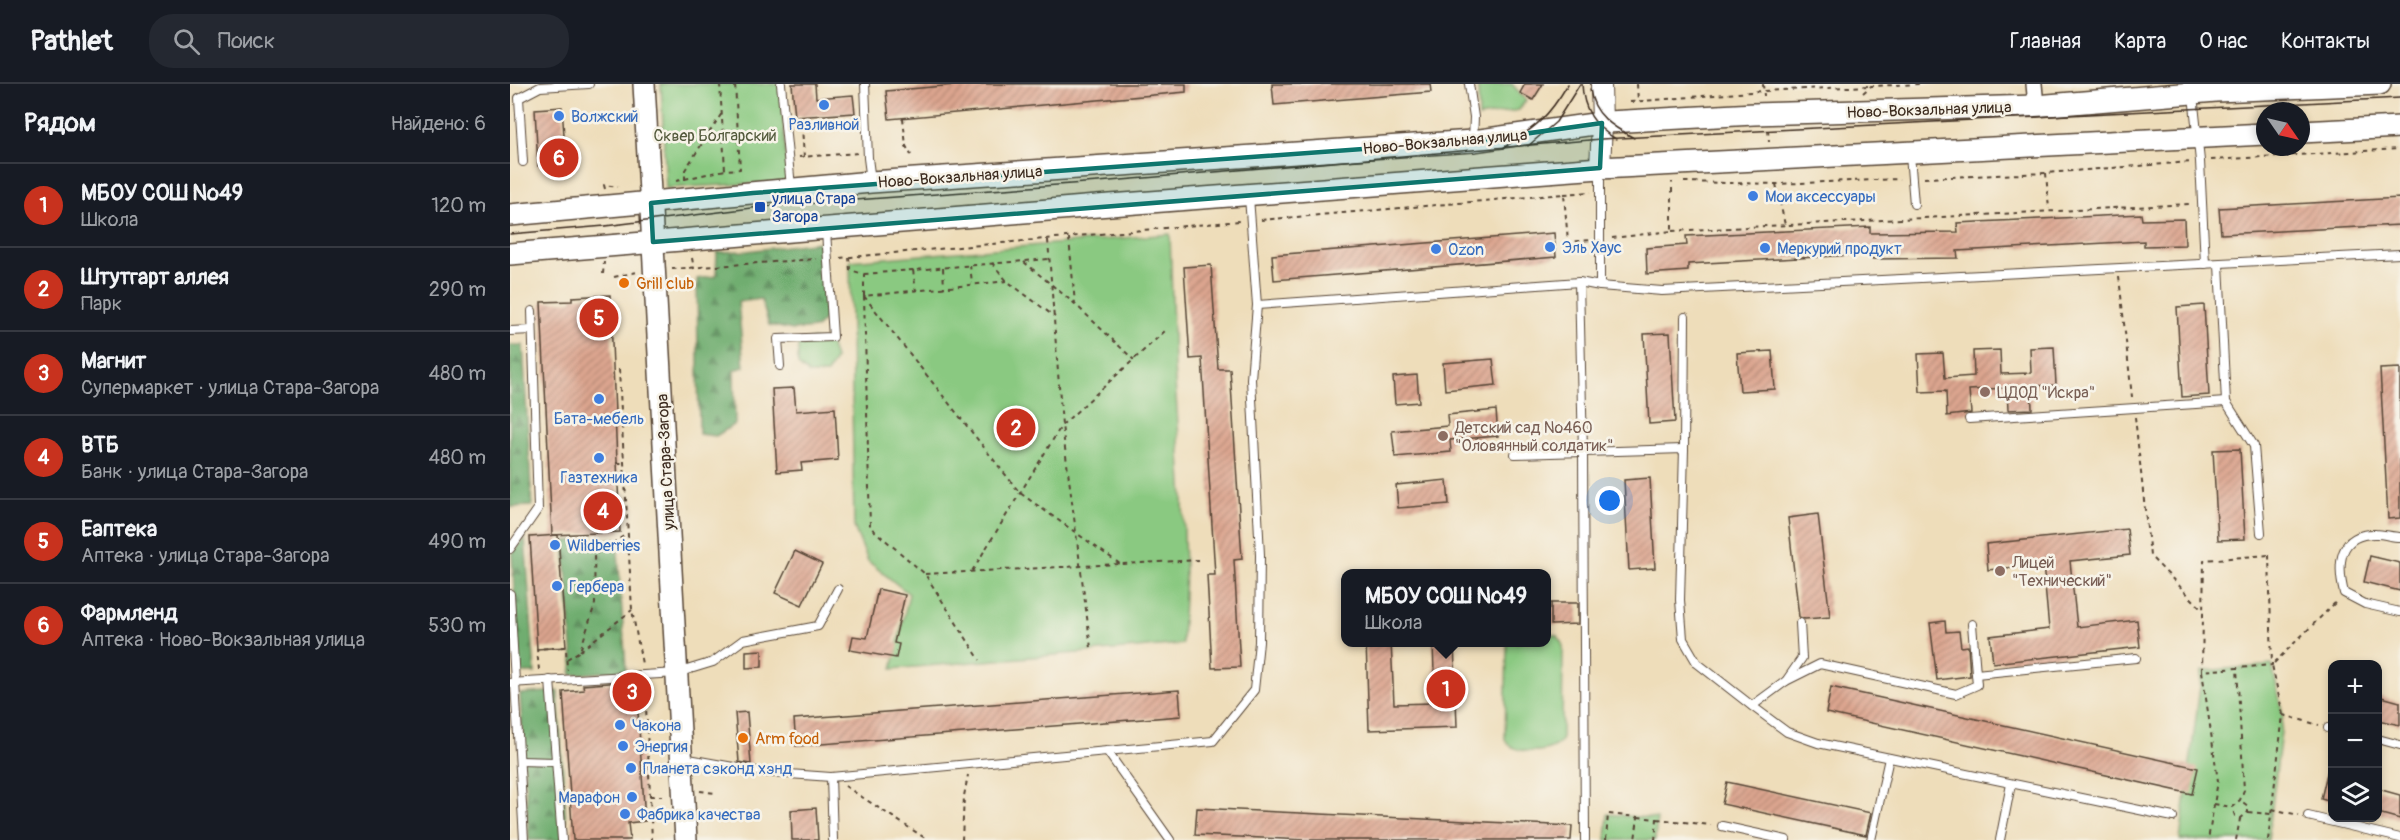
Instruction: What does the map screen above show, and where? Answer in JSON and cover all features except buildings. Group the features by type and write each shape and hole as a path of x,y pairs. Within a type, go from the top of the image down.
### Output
{"main road":[{"name":"улица Стара-Загора","path":"644,84 686,840"},
{"name":"Ново-Вокзальная улица","path":"510,215 871,182 1473,141 1602,123 1754,114 2036,106 2192,89 2380,84"},
{"path":"2310,132 2400,127"},
{"path":"510,254 1600,168 2256,135"}],"street":[{"path":"1600,168 1601,84"},
{"path":"2034,84 2036,106"}],"lane":[{"path":"523,162 519,98 540,85 589,84"},
{"path":"781,84 791,190"},
{"path":"865,84 867,153 871,182"},
{"path":"1469,84 1474,117 1473,141"},
{"path":"2192,89 2200,161 2205,264"},
{"path":"1910,152 1914,204"},
{"path":"1600,168 1600,286"},
{"path":"681,758 761,772 831,777 1214,741 1254,690 1258,642 1260,555 1251,379 1257,304 1249,196"},
{"path":"780,366 778,339 832,337 826,229"},
{"path":"1257,304 1579,282 1662,291 2400,254"},
{"path":"2219,264 2226,402 2254,446 2261,533"},
{"path":"1579,282 1584,452 1585,840"},
{"path":"510,549 538,509 532,311"},
{"path":"1685,317 1680,600 1683,639 1697,663 1787,732 1818,743 2174,817"},
{"path":"510,331 532,330"},
{"path":"1969,419 2226,402"},
{"path":"1515,454 1684,449"},
{"path":"2400,537 2376,534 2357,537 2342,554 2339,573 2344,593 2365,604 2400,612"},
{"path":"513,683 677,673 713,662 743,640 818,626 838,589"},
{"path":"510,594 513,683 524,840"},
{"path":"1786,681 1802,658 1800,623"},
{"path":"1752,706 1786,681 1820,664 1956,694 1977,686 1972,624"},
{"path":"1976,674 2136,658"},
{"path":"550,680 562,840"},
{"path":"2382,740 2400,745"},
{"path":"1107,751 1170,840"},
{"path":"1871,840 1889,758"},
{"path":"520,761 556,762"},
{"path":"831,777 833,840"},
{"path":"2000,840 2011,784"},
{"path":"2308,816 2400,838"},
{"path":"1722,826 1786,840"}],"path":[{"path":"720,84 725,170"},
{"path":"685,179 740,169 735,84"},
{"path":"1637,101 1763,91 1871,86 1868,84"},
{"path":"688,200 685,170 722,113"},
{"path":"903,118 906,146 911,155"},
{"path":"804,157 802,127 866,124"},
{"path":"1768,127 1769,142"},
{"path":"1683,182 1776,184 2046,173 2400,148"},
{"path":"796,158 867,153"},
{"path":"2046,173 2049,210"},
{"path":"1671,182 1672,231"},
{"path":"1776,184 1785,225"},
{"path":"614,277 655,268 694,269 828,259 1564,194 1568,242 1672,231 2202,203"},
{"path":"1069,238 1075,304"},
{"path":"690,239 694,269"},
{"path":"1048,240 1062,425 1091,648"},
{"path":"849,257 850,270 864,274 1049,259"},
{"path":"1023,261 1075,304 1134,360"},
{"path":"992,264 1007,281 1055,317"},
{"path":"970,265 972,285"},
{"path":"943,268 944,288"},
{"path":"2118,268 2150,556 2203,610"},
{"path":"913,270 916,291"},
{"path":"864,274 870,527 925,574 980,660"},
{"path":"864,296 1007,281"},
{"path":"864,296 1020,493 1120,564"},
{"path":"972,572 1062,425 1164,331"},
{"path":"619,369 621,411"},
{"path":"622,425 632,610 644,675 652,840"},
{"path":"617,463 624,463"},
{"path":"580,651 595,604 594,555 627,533"},
{"path":"2208,840 2218,782 2202,671 2204,560 2269,555 2272,665 2283,715 2268,840"},
{"path":"925,574 1199,560"},
{"path":"2202,671 2272,665 2344,593"},
{"path":"567,659 632,610"},
{"path":"540,681 537,649 566,647 568,679"},
{"path":"2232,807 2240,800 2244,790 2237,668"},
{"path":"2283,715 2328,727"},
{"path":"962,840 963,796 971,764"},
{"path":"831,777 928,840"},
{"path":"697,791 715,793"},
{"path":"650,796 662,796"},
{"path":"2240,800 2248,806 2248,812"},
{"path":"2214,804 2232,807"},
{"path":"2232,807 2235,816 2240,819"},
{"path":"2271,809 2308,816"},
{"path":"2236,840 2240,819 2248,812 2271,814"},
{"path":"1606,840 1608,814 1722,826"},
{"path":"1635,840 1638,817"},
{"path":"1655,840 1657,819"}],"highlighted area":[{"path":"1602,123 1600,168 653,242 651,203 753,193 1473,141"}],"green space":[{"name":"Сквер Болгарский","path":"661,84 781,84 787,182 666,188"},
{"path":"1512,84 1526,100 1519,110 1479,117 1478,85"},
{"path":"1170,234 1174,366 1183,498 1185,571 1182,644 892,669 909,594 868,561 854,527 850,261"},
{"path":"819,242 826,318 816,328 793,330 769,325 761,299 738,302 744,367 734,370 735,424 716,436 699,434 697,279 716,276 717,252 747,251"},
{"path":"812,339 830,343 835,359 827,374 809,374 798,365 798,346"},
{"path":"510,345 523,345 532,506 510,507"},
{"path":"525,537 535,673 519,673 512,554"},
{"path":"617,538 626,670 571,675 573,660 564,541"},
{"path":"1551,634 1558,636 1563,646 1562,738 1552,748 1534,751 1515,748 1505,739 1507,647 1551,647"},
{"path":"2272,665 2283,715 2268,840 2180,840 2202,671"},
{"path":"558,691 567,840 529,840 520,694"},
{"path":"1608,814 1657,819 1655,840 1606,840"}],"tram line":[{"path":"1503,148 1540,121 1568,84"},
{"path":"1528,146 1556,122 1580,84"},
{"path":"1582,84 1587,109 1591,116 1602,129 1616,139"},
{"path":"1590,89 1595,106 1605,119 1634,138"},
{"path":"510,234 605,226 760,207 1098,182 1601,139 2400,98"}],"place":[{"name":"Разливной","path":"824,105"},
{"name":"Волжский","path":"559,116"},
{"name":"Фармленд","path":"559,158"},
{"name":"Мои аксессуары","path":"1753,196"},
{"name":"улица Стара Загора","path":"760,207"},
{"name":"Эль Хаус","path":"1550,247"},
{"name":"Меркурий продукт","path":"1765,248"},
{"name":"Ozon","path":"1436,249"},
{"name":"Grill club","path":"624,283"},
{"name":"Еаптека","path":"599,318"},
{"name":"ЦДОД \"Искра\"","path":"1985,392"},
{"name":"Бата-мебель","path":"599,399"},
{"name":"Штутгарт аллея","path":"1016,428"},
{"name":"Детский сад №460 \"Оловянный солдатик\"","path":"1443,436"},
{"name":"Газтехника","path":"599,458"},
{"name":"ВТБ","path":"603,511"},
{"name":"Wildberries","path":"555,545"},
{"name":"Лицей \"Технический\"","path":"2000,571"},
{"name":"Гербера","path":"557,586"},
{"name":"МБОУ СОШ №49","path":"1446,689"},
{"name":"Магнит","path":"632,692"},
{"name":"Чакона","path":"620,725"},
{"name":"Arm food","path":"743,738"},
{"name":"Энергия","path":"623,746"},
{"name":"Планета сэконд хэнд","path":"631,768"},
{"name":"Марафон","path":"632,797"},
{"name":"Фабрика качества","path":"625,814"}]}
